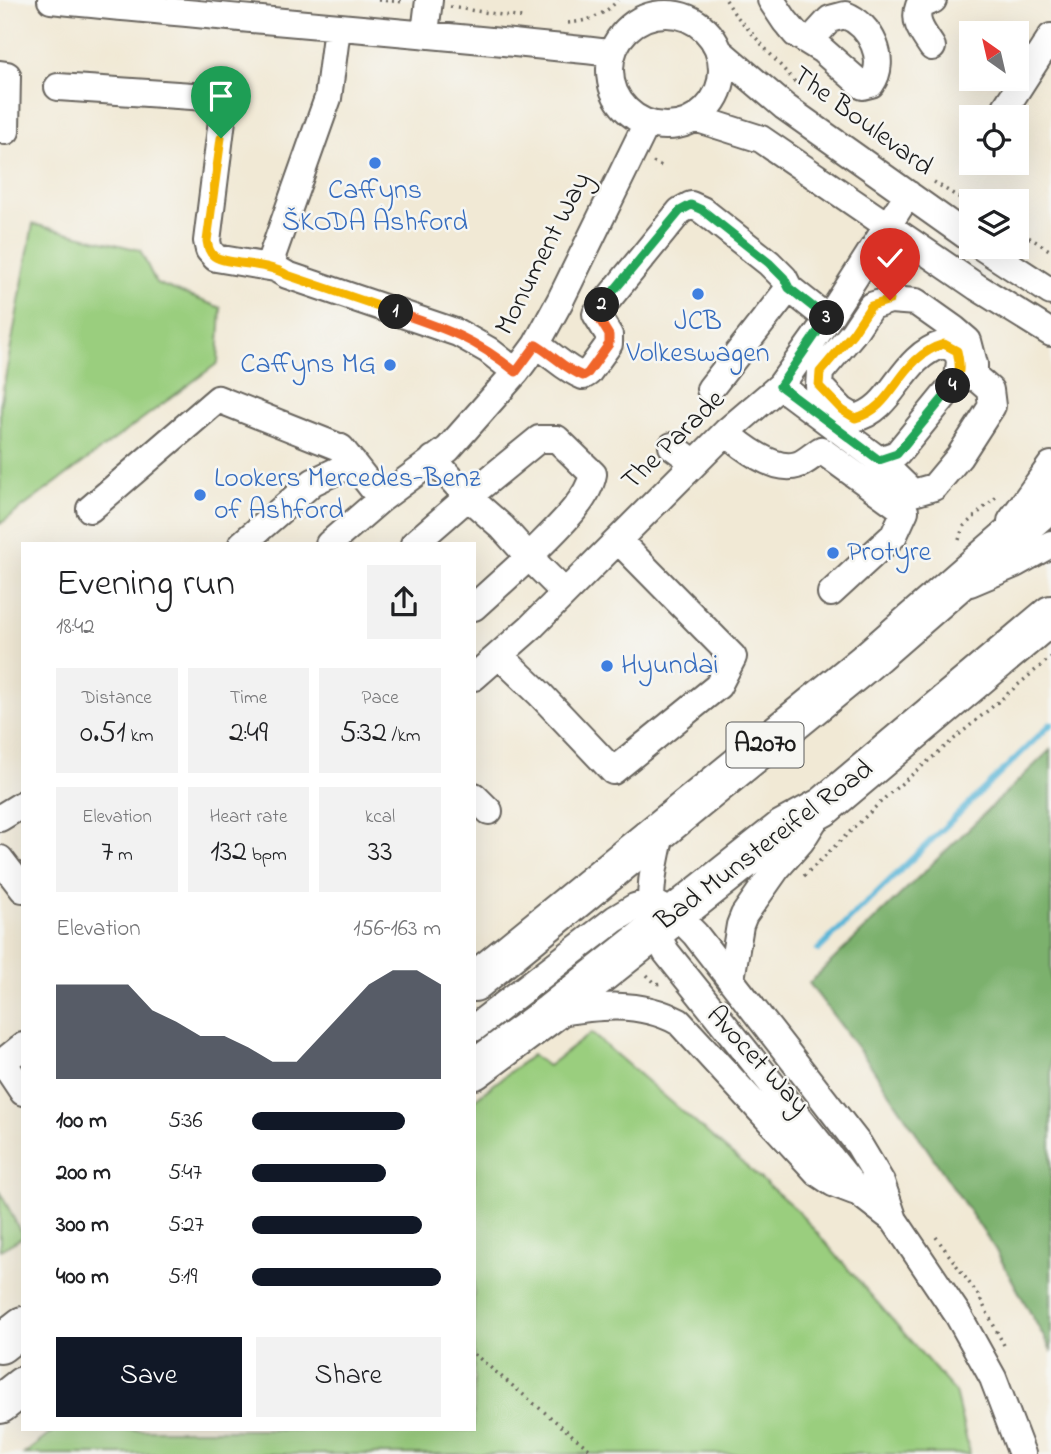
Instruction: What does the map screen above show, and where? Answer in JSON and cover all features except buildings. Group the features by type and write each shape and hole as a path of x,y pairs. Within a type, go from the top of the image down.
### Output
{"highway":[{"name":"A2070","path":"476,980 946,594 968,555 1051,501"},
{"name":"Bad Munstereifel Road","path":"476,1069 551,1013 661,915 783,830 823,807 1051,615"},
{"path":"0,1344 21,1328"},
{"path":"0,1404 21,1388"}],"street":[{"path":"51,0 260,10 337,28 425,33 612,53"},
{"path":"771,0 785,22 796,34 809,42"},
{"path":"932,47 919,26 916,15 919,6 933,0"},
{"path":"420,1 425,33"},
{"path":"668,7 707,32 719,51 722,71 719,88 709,105 695,118 677,125 657,125 630,113 615,93 610,74 612,53 621,36 635,23 668,7"},
{"path":"275,268 272,256 328,98 337,28"},
{"path":"1007,105 1051,37"},
{"name":"The Boulevard","path":"719,51 785,107 918,186 959,227"},
{"path":"0,74 7,75 6,131"},
{"path":"58,87 206,97 218,103 223,112 222,125 207,241 209,250 216,258 275,268 287,275 458,333 488,350 516,372"},
{"path":"695,118 761,139 977,287 1044,328 1051,348"},
{"name":"Monument Way","path":"331,542 381,499 448,449 516,372 536,345 648,123"},
{"name":"The Parade","path":"476,675 531,627 726,432 780,386 888,225 918,186"},
{"path":"536,345 575,373 583,376 588,373 609,344 609,335 596,314 599,308 680,211 691,205 702,210 769,263 784,278 789,288 828,318"},
{"path":"998,259 1051,292"},
{"path":"1004,263 1051,274"},
{"path":"710,389 789,288"},
{"path":"780,386 879,460 913,493 934,488 960,457 992,406 990,390 966,378 957,351 944,344 924,353 916,359 880,406 869,415 855,418 842,410 819,386 820,372 853,333 871,306 890,300 916,302 926,307 968,341 966,378 897,454 879,460"},
{"path":"90,509 218,399 341,448 381,499"},
{"path":"726,432 753,454 787,466 797,465 821,450 905,511 894,535 831,593"},
{"path":"416,542 539,439 557,439 593,474 591,487 529,557 476,605"},
{"path":"672,446 695,463"},
{"path":"433,459 564,592"},
{"path":"244,542 313,482 353,463"},
{"path":"968,555 1051,465"},
{"path":"499,655 613,771 718,686 733,657 618,540"},
{"path":"946,594 1016,564 1051,544"},
{"path":"0,818 21,805"},
{"name":"Avocet Way","path":"731,979 744,915 777,868 801,841 823,807"},
{"path":"476,1026 635,906 661,915 653,871 662,830"},
{"path":"0,859 21,886"},
{"name":"Avocet Way","path":"661,915 695,934 859,1145 881,1182 894,1220 958,1315 993,1378 1022,1454"},
{"name":"Avocet Way","path":"661,915 674,962 859,1193 894,1220"},
{"name":"Avocet Way","path":"551,1013 617,1005 664,1014 679,1022 818,1173 834,1184 859,1193"},
{"path":"21,1048 2,1062 21,1089"}],"path":[{"path":"378,0 420,1"},
{"path":"558,24 589,21 611,8 618,0"},
{"path":"726,0 742,23 801,89"},
{"path":"458,8 533,20"},
{"path":"918,186 959,201"},
{"path":"1029,237 1051,251"},
{"path":"968,555 963,527 1002,492"},
{"path":"800,880 888,795 1051,657"},
{"path":"476,1356 595,1454"}],"green space":[{"path":"33,224 140,250 156,283 221,308 218,363 0,524 0,407"},
{"path":"1051,749 1051,1350 995,1249 869,1063 809,983"},
{"path":"591,1033 797,1210 955,1392 970,1454 24,1454 54,1431 476,1431 476,1098 532,1055 548,1066"},
{"path":"0,1191 21,1238 0,1250"}],"waterway":[{"path":"818,950 1051,724"}],"place":[{"name":"Caffyns ŠKODA Ashford","path":"375,163"},
{"name":"JCB Volkeswagen","path":"698,294"},
{"name":"Caffyns MG","path":"390,365"},
{"name":"Lookers Mercedes-Benz of Ashford","path":"200,495"},
{"name":"Protyre","path":"833,553"},
{"name":"Hyundai","path":"607,666"}],"route":[{"path":"221,138 207,241 209,250 216,258 275,268 287,275 458,333 488,350 516,372 536,345 575,373 583,376 588,373 609,344 609,335 597,318 599,308 680,211 696,205 769,263 784,278 789,288 828,318 780,386 879,460 897,454 958,379 960,361 957,351 944,344 932,348 916,359 880,406 869,415 855,418 842,410 819,386 820,372 853,333 871,306 890,300"}]}
